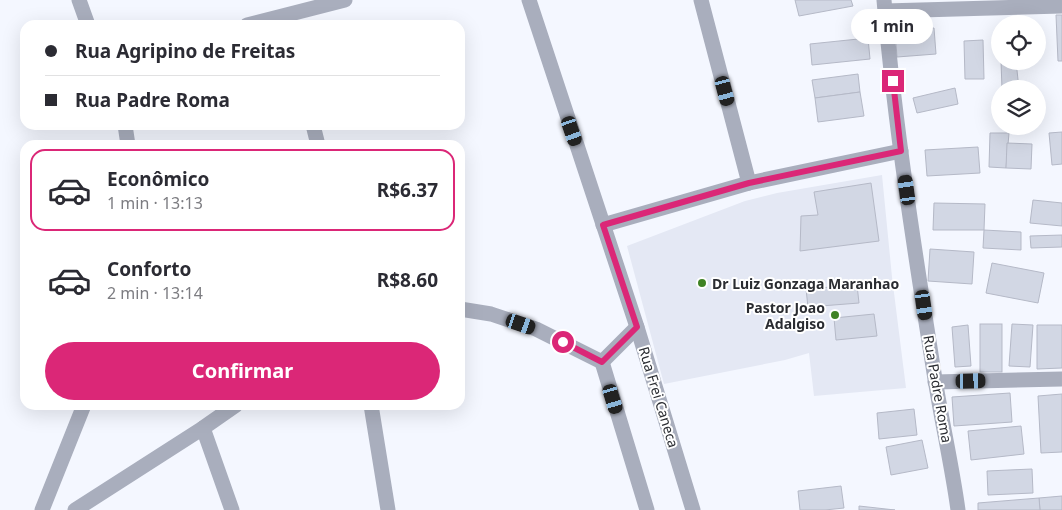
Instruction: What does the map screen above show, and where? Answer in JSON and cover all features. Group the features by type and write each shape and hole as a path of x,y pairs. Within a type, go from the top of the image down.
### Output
{"street":[{"path":"79,0 86,20"},
{"path":"289,20 345,0"},
{"name":"Rua Frei Caneca","path":"529,0 637,327 693,510"},
{"path":"701,0 749,183"},
{"path":"885,5 1062,6"},
{"name":"Rua Padre Roma","path":"885,5 901,151 935,382 955,484 958,510"},
{"path":"603,225 749,183 901,151"},
{"path":"465,310 491,314 536,329 602,362 647,510"},
{"path":"602,362 637,327"},
{"path":"935,382 1062,380"},
{"path":"42,510 82,410"},
{"path":"75,510 229,410"},
{"path":"372,410 388,510"},
{"path":"203,428 232,510"}],"shaded area":[{"path":"882,175 906,388 814,396 809,353 785,360 664,384 627,246 745,201 777,193"}],"building":[{"path":"795,0 851,0 853,6 799,16"},
{"path":"1056,15 1062,15 1062,61 1058,61"},
{"path":"934,28 936,54 897,57 895,31"},
{"path":"868,38 870,59 812,65 810,44"},
{"path":"983,40 984,79 965,79 964,41"},
{"path":"1001,70 1017,70 1018,80 1002,80"},
{"path":"858,74 860,92 815,98 812,80"},
{"path":"955,88 958,104 917,113 913,98"},
{"path":"860,92 864,116 818,122 815,98"},
{"path":"1062,132 1062,164 1052,165 1049,133"},
{"path":"990,133 991,135 1009,135 1006,168 989,167"},
{"path":"1007,143 1032,144 1031,169 1006,168"},
{"path":"978,147 980,173 927,176 925,150"},
{"path":"871,183 879,241 800,251 801,216 818,215 814,192"},
{"path":"1033,200 1062,203 1062,226 1030,223"},
{"path":"934,203 985,204 984,230 933,230"},
{"path":"984,230 1021,232 1021,250 983,248"},
{"path":"1062,235 1062,247 1031,248 1030,236"},
{"path":"930,249 974,252 972,284 928,281"},
{"path":"992,263 1044,273 1038,303 986,293"},
{"path":"857,285 859,303 808,307 806,289"},
{"path":"874,314 877,336 836,340 834,318"},
{"path":"980,324 1002,324 1002,372 980,372"},
{"path":"1012,324 1033,325 1030,367 1009,366"},
{"path":"968,325 971,366 955,367 952,327"},
{"path":"1037,325 1062,325 1062,368 1037,369"},
{"path":"1010,393 1012,422 954,426 952,397"},
{"path":"1062,394 1062,452 1041,453 1038,396"},
{"path":"914,409 917,435 879,439 877,413"},
{"path":"1021,426 1024,454 971,460 968,431"},
{"path":"922,440 928,468 891,475 886,447"},
{"path":"1032,469 1033,493 988,495 987,471"},
{"path":"841,486 844,508 800,510 798,491"},
{"path":"1062,496 1062,510 1040,510 1039,498"},
{"path":"1039,498 1040,510 978,510 978,503"},
{"path":"859,506 895,510 859,510"}],"place":[{"name":"Dr Luiz Gonzaga Maranhao","path":"702,283"},
{"name":"Pastor Joao Adalgiso","path":"835,315"}],"route":[{"path":"563,342 602,362 637,327 603,225 749,183 901,151 893,81"}]}
